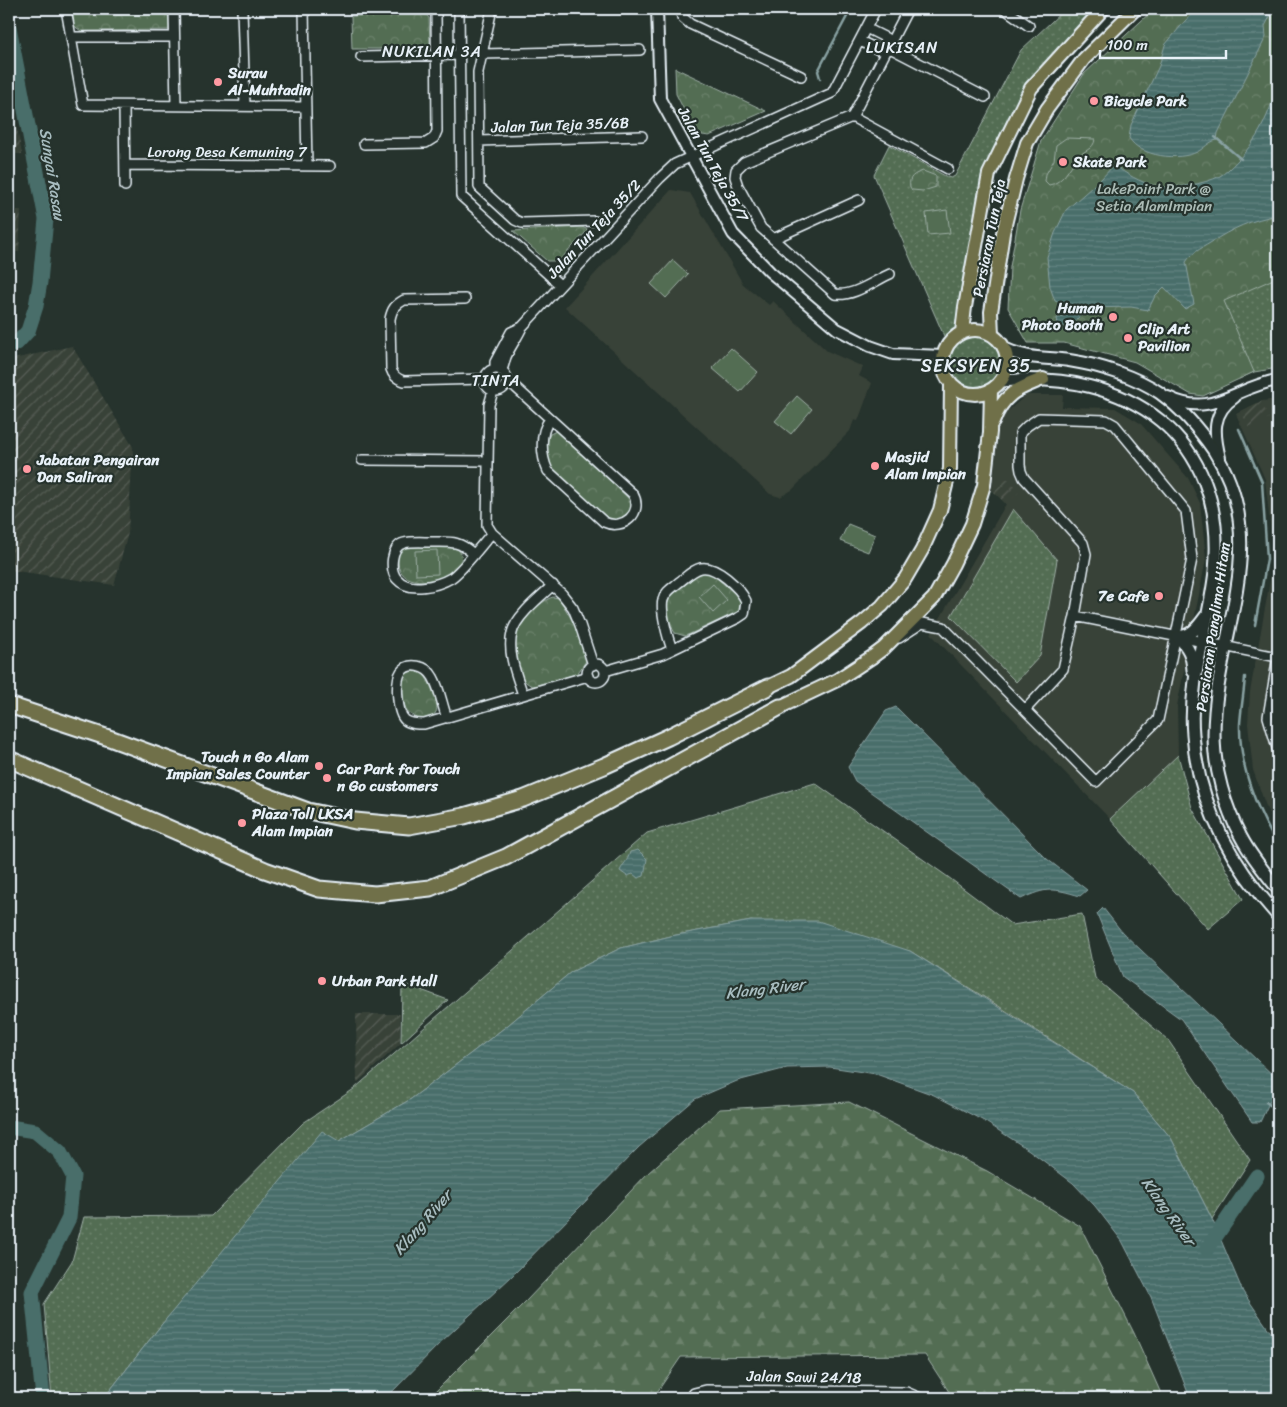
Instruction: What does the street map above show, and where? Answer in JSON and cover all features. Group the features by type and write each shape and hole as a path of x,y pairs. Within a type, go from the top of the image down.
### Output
{"highway":[{"path":"9,705 112,739 308,811 355,821 409,826 464,816 523,799 612,763 768,687"},
{"path":"9,759 265,870 319,889 375,894 430,888 506,857 780,707"}],"main road":[{"name":"Persiaran Tun Teja","path":"962,332 990,174 1031,88 1103,9"},
{"name":"Persiaran Tun Teja","path":"992,334 991,312 1003,234 1016,178 1028,143 1047,109 1084,59 1135,9"},
{"path":"983,330 992,334 1005,349 1008,359 1007,369 1001,381 991,390 978,394 969,394 959,390 951,383 944,371 943,356 950,341 962,332 983,330"},
{"name":"Persiaran Panglima Hitam","path":"1005,349 1018,355 1072,361 1136,380 1159,393 1186,415 1222,464 1239,511 1241,560 1219,673 1214,736 1218,771 1228,807 1241,837 1261,868 1278,889"},
{"path":"990,432 998,410 1006,398 1022,387 1043,379"},
{"name":"Persiaran Panglima Hitam","path":"1001,381 1043,379 1087,386 1126,399 1153,414 1177,435 1185,446 1204,483 1214,519 1216,542 1215,571 1195,679 1193,735 1198,769 1208,808 1225,843 1241,871 1278,916"},
{"path":"768,687 812,662 862,623 882,606 905,579 922,550 940,510 950,469 951,383"},
{"path":"780,707 837,680 884,648 934,598 972,524 984,484 990,432 991,390"},
{"path":"1177,637 1190,634 1208,614"},
{"path":"1177,637 1188,647 1195,679"}],"street":[{"path":"66,9 83,105 306,107"},
{"path":"174,9 176,106"},
{"path":"242,9 246,106"},
{"path":"304,9 307,166"},
{"path":"364,144 426,143 434,138 436,131 436,9"},
{"path":"459,9 461,196 560,285"},
{"path":"492,9 478,72 479,187 515,220 522,222 595,221"},
{"name":"Jalan Tun Teja 35/7","path":"657,9 660,99 733,234 770,272 837,329 870,346 894,354 943,356"},
{"name":"Jalan Tun Teja 35/2","path":"522,327 511,332 495,362 501,368 522,327 660,178 676,164 832,92 876,9"},
{"path":"890,274 850,293 835,294 761,228 735,177 736,170 744,162 852,117 908,9"},
{"path":"1005,9 1029,26"},
{"path":"681,13 690,24 801,76"},
{"path":"866,28 886,38 888,47"},
{"path":"71,37 174,37"},
{"path":"860,40 879,50 888,47 985,97"},
{"path":"482,54 640,50"},
{"path":"361,57 459,54"},
{"path":"124,106 125,186"},
{"path":"852,117 948,169"},
{"name":"Jalan Tun Teja 35/6B","path":"479,141 642,136"},
{"name":"Lorong Desa Kemuning 7","path":"125,165 330,166"},
{"path":"773,239 859,200"},
{"path":"465,299 404,300 396,304 391,311 390,319 391,369 393,375 398,380 404,381 485,379"},
{"path":"501,368 507,377 506,384 500,390 493,391 486,385 485,379 488,373 501,368"},
{"path":"1159,393 1186,405 1198,406 1211,404 1248,388 1278,380"},
{"path":"506,384 514,386 633,494 637,501 637,508 626,522 618,525 610,525 604,522 548,471 542,450 544,433 550,419"},
{"path":"1222,464 1215,438 1217,420 1222,410 1231,400 1248,388"},
{"path":"493,391 489,405 487,525 492,533 553,585 573,608 593,664"},
{"path":"884,648 922,623 943,627 1096,782 1158,720 1192,559 1186,511 1115,425 1106,420 1039,418 1020,433 1021,471 1084,546 1086,554 1063,669 1025,710"},
{"path":"362,460 488,461"},
{"path":"473,554 468,548 456,542 403,543 396,549 392,568 396,579 407,585 416,587 430,586 442,582 453,577 492,533"},
{"path":"605,671 663,654 744,614 746,601 739,590 728,579 712,569 703,567 694,570 666,593 662,601 669,642 672,649"},
{"path":"524,695 512,658 512,631 532,605 553,585"},
{"path":"1075,616 1278,656 1268,717 1278,751"},
{"path":"593,664 601,666 605,671"},
{"path":"593,664 587,671 591,680 598,681 603,678 605,671"},
{"path":"447,718 433,677 426,668 415,665 405,668 400,673 397,681 399,711 405,720 413,724 424,724 447,718 588,676"},
{"name":"Jalan Sawi 24/18","path":"690,1398 694,1393 706,1390 806,1394 906,1392 920,1398"}],"shaded area":[{"path":"9,88 22,154 9,154"},
{"path":"671,190 690,193 743,284 769,305 773,301 827,351 863,367 859,376 872,383 858,421 854,420 850,431 792,490 780,497 770,494 565,307"},
{"path":"9,210 21,210 19,252 9,252"},
{"path":"72,346 133,447 128,533 114,585 9,570 9,360"},
{"path":"1026,395 1063,395 1062,407 1115,408 1140,423 1188,478 1200,503 1206,559 1177,706 1178,755 1192,808 1243,899 1208,929 1110,819 931,634 1006,504 992,490 999,419"},
{"path":"1278,399 1278,833 1253,770 1248,724 1250,692 1274,558 1265,479 1236,414 1262,401"},
{"path":"1261,401 1269,418 1249,428 1241,411"},
{"path":"1006,477 1020,491 1006,504 992,490"},
{"path":"356,1014 400,1014 400,1044 357,1083"}],"green space":[{"path":"70,9 168,9 169,30 81,31 73,25"},
{"path":"1065,9 1094,9 1028,83 1003,128 981,176 957,327 944,336 874,175 889,145 947,177 955,176 1021,50"},
{"name":"LakePoint Park @ Setia AlamImpian","path":"1154,9 1278,9 1278,277 1224,301 1254,372 1203,396 1190,394 1135,362 1064,343 1028,343 1008,308 1010,267 1020,210 1041,141 1084,74"},
{"path":"425,13 429,18 430,43 424,49 352,49 351,16"},
{"path":"675,68 766,111 709,136 696,134 676,94"},
{"name":"Skate Park","path":"1066,138 1095,139 1093,145 1079,155 1062,178 1049,185 1045,181 1046,174 1054,160 1056,145"},
{"path":"923,171 936,176 936,187 923,191 912,190 910,187 911,178"},
{"path":"947,210 950,233 928,235 926,213"},
{"path":"582,227 588,230 559,261 547,261 513,231"},
{"path":"1278,232 1278,368 1254,372 1239,379 1194,326"},
{"path":"673,260 688,274 666,298 651,284"},
{"path":"975,337 985,339 993,344 998,352 1000,362 998,372 993,380 985,385 975,387 965,385 957,380 952,372 950,362 952,352 957,344 965,339"},
{"path":"731,348 758,372 740,392 712,368"},
{"path":"797,396 812,409 791,434 775,421"},
{"path":"556,431 561,433 631,501 631,510 626,515 618,519 608,520 551,467 547,442 550,434"},
{"path":"1013,509 1057,560 1040,656 1016,682 951,616"},
{"path":"848,524 875,535 868,552 840,541"},
{"path":"453,546 460,552 461,560 458,567 444,576 427,581 419,581 404,576 400,570 399,555 407,547"},
{"path":"437,550 438,574 416,575 415,551"},
{"path":"706,572 712,574 740,598 739,611 685,636 675,633 669,619 667,606 670,598 695,576"},
{"path":"713,584 727,600 713,613 699,597"},
{"path":"553,597 559,598 575,625 586,661 577,674 533,686 525,681 520,670 516,651 516,635 521,624 531,613"},
{"path":"411,671 422,673 428,680 433,692 437,709 435,714 429,718 419,720 407,712 403,701 402,681 404,675"},
{"path":"1178,755 1192,808 1243,899 1208,929 1110,819"},
{"path":"815,783 948,877 1012,925 1082,914 1095,978 1168,1040 1250,1160 1212,1219 1171,1138 1133,1093 1000,1007 910,951 751,921 671,936 621,948 571,972 508,1025 411,1099 339,1141 162,1324 104,1398 52,1398 44,1304 72,1261 84,1217 211,1216 303,1123 354,1089 647,833"},
{"path":"402,983 448,1000 401,1043"},
{"path":"849,1102 987,1171 1080,1226 1134,1333 1163,1398 953,1398 925,1355 681,1357 653,1398 429,1398 527,1300 648,1173 720,1109"}],"water":[{"path":"1199,9 1274,9 1265,26 1266,37 1218,133 1217,140 1189,155 1160,156 1134,144 1129,138 1131,125 1159,66 1165,45 1185,21"},
{"path":"1278,87 1278,215 1259,219 1235,229 1191,256 1186,262 1194,304 1185,309 1164,287 1155,296 1148,310 1131,307 1087,308 1069,328 1058,325 1057,318 1063,317 1069,306 1055,301 1050,287 1047,257 1055,233 1066,210 1114,165 1128,175 1162,187 1206,182 1220,176 1237,161 1256,137 1267,116"},
{"path":"896,707 1047,859 1087,890 1080,896 1063,891 1050,890 1037,892 1021,899 855,781 848,767 886,711"},
{"path":"638,850 647,859 644,876 638,878 633,874 627,876 620,871 630,852"},
{"path":"1103,908 1122,932 1278,1080 1278,1084 1260,1122 1252,1122 1181,1019 1123,977 1097,914"},
{"name":"Klang River","path":"751,921 818,921 910,951 1133,1093 1171,1138 1212,1219 1243,1292 1278,1343 1278,1398 1190,1398 1151,1297 1122,1241 1095,1206 1073,1183 1029,1150 984,1121 934,1095 876,1074 830,1067 787,1068 737,1081 695,1099 639,1147 512,1276 442,1341 386,1398 104,1398 162,1324 322,1131 339,1141 411,1099 508,1025 571,972 621,948 671,936"}],"waterway":[{"path":"820,78 818,71 851,9"},
{"name":"Sungai Rasau","path":"9,27 46,219 36,306 28,331 17,343 9,346"},
{"path":"1215,137 1241,159"},
{"path":"1239,429 1262,482 1267,559 1255,625"},
{"path":"1245,677 1240,740 1246,772 1256,803 1278,846"},
{"path":"1266,1102 1278,1111"},
{"name":"Sungai Rasau","path":"9,1127 35,1131 60,1152 73,1176 69,1218 32,1292 43,1398"},
{"path":"1207,1249 1257,1176"}],"place":[{"name":"Surau Al-Muhtadin","path":"218,82"},
{"name":"Bicycle Park","path":"1094,101"},
{"name":"Skate Park","path":"1063,162"},
{"name":"Human Photo Booth","path":"1113,317"},
{"name":"Clip Art Pavilion","path":"1128,338"},
{"name":"Masjid Alam Impian","path":"875,466"},
{"name":"Jabatan Pengairan Dan Saliran","path":"27,469"},
{"name":"7e Cafe","path":"1159,596"},
{"name":"Touch n Go Alam Impian Sales Counter","path":"319,766"},
{"name":"Car Park for Touch n Go customers","path":"327,778"},
{"name":"Plaza Toll LKSA Alam Impian","path":"242,823"},
{"name":"Urban Park Hall","path":"322,981"}],"district":[{"name":"LUKISAN","path":"902,47"},
{"name":"NUKILAN 3A","path":"432,51"},
{"name":"SEKSYEN 35","path":"976,366"},
{"name":"TINTA","path":"496,380"}]}
